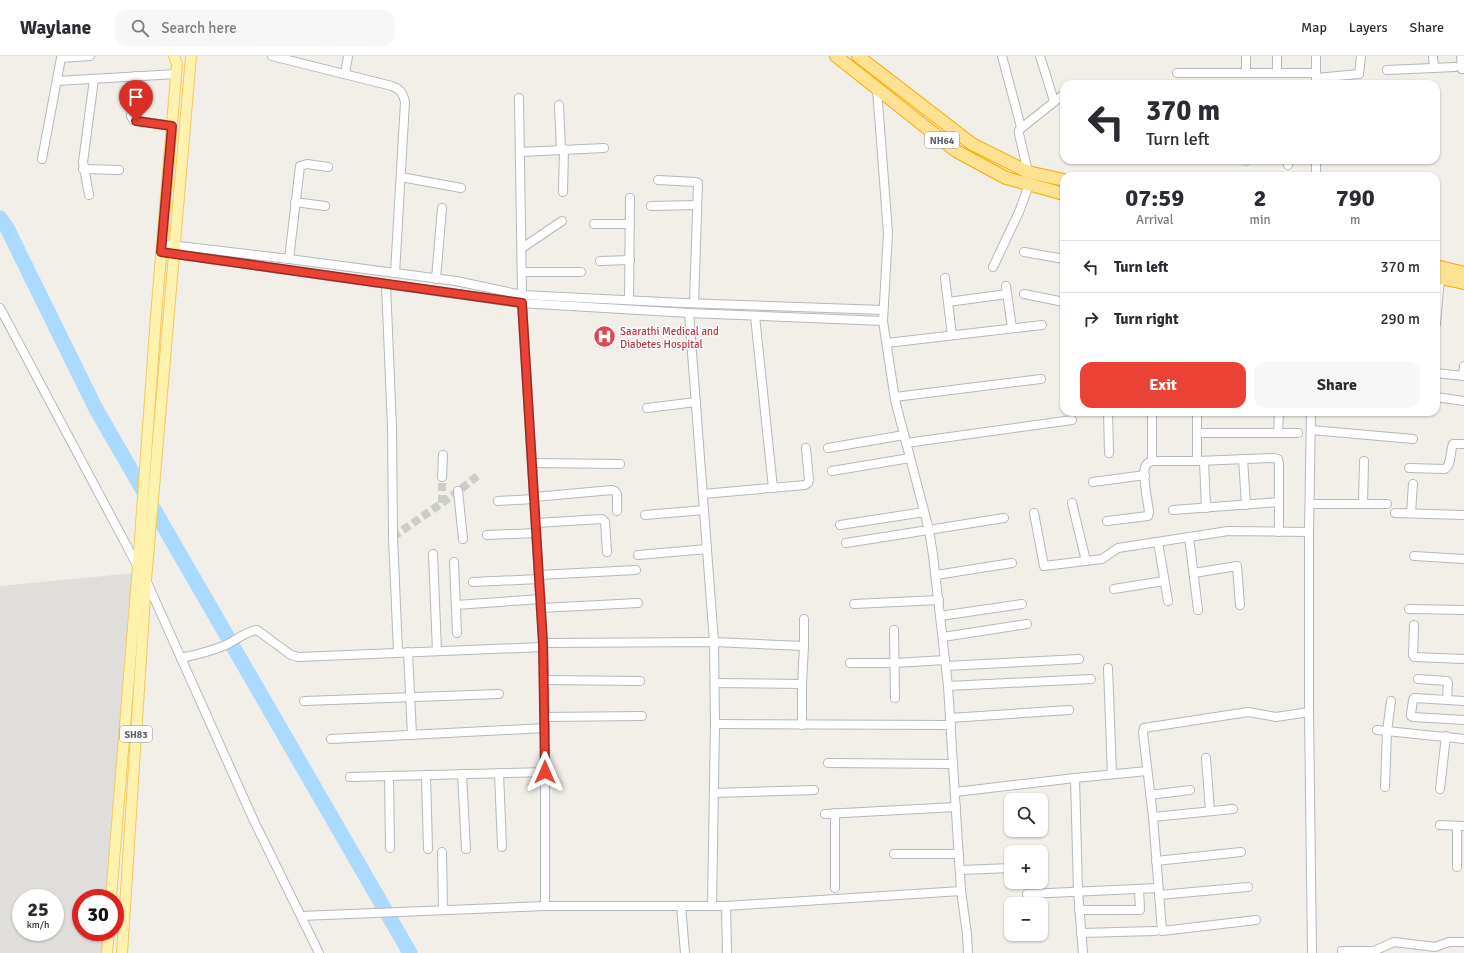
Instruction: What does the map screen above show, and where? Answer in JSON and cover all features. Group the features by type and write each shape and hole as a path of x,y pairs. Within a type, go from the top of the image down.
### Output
{"highway":[{"name":"NH64","path":"836,56 956,151 1006,178 1060,193"},
{"name":"NH64","path":"863,58 972,144 1028,172 1060,179"},
{"path":"1440,274 1464,273"},
{"path":"1440,275 1464,283"}],"main road":[{"name":"SH83","path":"112,889 142,508 150,477 191,56"},
{"name":"SH83","path":"122,953 151,514 150,477 162,248 176,62"},
{"path":"107,953 108,941"}],"street":[{"path":"42,158 60,58 90,56"},
{"path":"272,56 300,59 345,74 392,86 398,88 402,92 405,102 395,273"},
{"path":"345,74 348,56"},
{"path":"1002,56 1021,127 1019,134 1028,172"},
{"path":"1040,56 1054,101"},
{"path":"1246,56 1246,73"},
{"path":"1277,56 1278,73"},
{"path":"1316,56 1316,78"},
{"path":"1177,73 1278,73 1316,78 1359,74 1361,56"},
{"path":"1433,56 1434,68"},
{"path":"1461,56 1461,65 1462,69 1464,69"},
{"path":"56,81 136,76 176,62"},
{"path":"1386,70 1455,67"},
{"path":"136,76 130,116 132,120 172,126"},
{"path":"89,195 83,169 83,162 94,78"},
{"path":"877,89 888,233 883,321 895,397 929,530 936,575 948,686 961,891 968,953"},
{"path":"1021,127 1060,97"},
{"path":"519,98 522,299 543,645 545,718 544,906"},
{"path":"559,105 563,192"},
{"path":"520,152 604,148"},
{"path":"289,259 300,166 307,164 328,167"},
{"path":"83,169 119,170"},
{"path":"401,177 461,188"},
{"path":"658,180 696,182 698,186 694,303"},
{"path":"993,267 1019,212 1028,185"},
{"path":"629,300 630,198"},
{"path":"295,202 325,206"},
{"path":"651,206 697,205"},
{"path":"436,279 442,208"},
{"path":"522,248 562,221"},
{"path":"594,224 630,224"},
{"path":"162,248 289,259 461,282 522,299 629,300 883,310"},
{"path":"173,249 386,284 522,299 689,313 883,321"},
{"path":"1024,252 1060,258"},
{"path":"600,261 630,260"},
{"path":"522,272 581,272"},
{"path":"945,278 952,335"},
{"path":"386,284 392,428 393,537 398,652"},
{"path":"1006,286 1012,328"},
{"path":"948,302 1008,294"},
{"path":"1024,294 1060,301"},
{"path":"0,308 146,580 254,822 319,953"},
{"path":"689,313 714,642 715,724 712,906"},
{"path":"755,316 773,488"},
{"path":"887,343 1042,325"},
{"path":"1440,373 1464,376 1464,366"},
{"path":"895,397 1041,379"},
{"path":"1440,398 1464,401"},
{"path":"647,408 696,402"},
{"path":"1108,416 1109,453"},
{"path":"1152,416 1152,461"},
{"path":"1197,416 1197,433 1206,508"},
{"path":"1278,433 1279,416"},
{"path":"1311,416 1309,532 1309,712 1312,953"},
{"path":"906,443 1072,420"},
{"path":"1311,430 1413,439"},
{"path":"1197,433 1298,433"},
{"path":"828,448 904,435"},
{"path":"1408,468 1448,468 1453,444 1464,444"},
{"path":"703,494 805,485 809,480 806,448"},
{"path":"442,477 443,454"},
{"path":"832,471 910,458"},
{"path":"1107,521 1148,516 1149,512 1145,467 1152,461 1201,461 1274,458 1278,459 1279,532"},
{"path":"1243,459 1246,505"},
{"path":"1363,504 1364,461"},
{"path":"532,464 620,464"},
{"path":"1093,482 1145,475"},
{"path":"1411,513 1413,484"},
{"path":"498,501 612,490 617,494 617,511"},
{"path":"458,491 463,539"},
{"path":"1072,502 1086,561"},
{"path":"1173,510 1279,502"},
{"path":"1310,504 1387,504"},
{"path":"645,515 704,510"},
{"path":"840,525 924,512"},
{"path":"1034,513 1044,566 1105,558 1118,548 1234,530 1309,532"},
{"path":"1395,513 1464,515"},
{"path":"846,543 1004,518"},
{"path":"536,524 602,519 604,522 607,552"},
{"path":"487,535 536,533"},
{"path":"1189,537 1198,610"},
{"path":"1158,542 1168,600"},
{"path":"638,555 707,549"},
{"path":"433,554 437,651"},
{"path":"1414,556 1464,559"},
{"path":"454,562 457,633"},
{"path":"936,575 1012,563"},
{"path":"1194,573 1237,566 1240,605"},
{"path":"473,582 636,570"},
{"path":"1114,589 1164,581"},
{"path":"456,605 541,599"},
{"path":"854,604 939,600"},
{"path":"541,608 638,603"},
{"path":"940,616 1022,604"},
{"path":"1408,609 1464,610"},
{"path":"802,725 804,619"},
{"path":"942,636 1028,624"},
{"path":"1414,625 1414,656 1464,659"},
{"path":"180,658 206,653 251,631 257,630 291,655 299,657 543,645 714,642 804,646"},
{"path":"894,630 895,698"},
{"path":"408,652 412,735"},
{"path":"850,663 946,663 1079,659"},
{"path":"1108,668 1112,774"},
{"path":"948,686 1091,679"},
{"path":"1418,679 1447,681 1447,699"},
{"path":"544,680 640,681"},
{"path":"715,683 802,684"},
{"path":"304,701 499,694"},
{"path":"1464,701 1414,698 1411,716 1464,720"},
{"path":"1385,787 1387,731 1391,701"},
{"path":"715,724 802,725 950,722 1070,710"},
{"path":"1256,920 1165,932 1162,931 1143,733 1144,728 1248,712 1276,717 1309,712"},
{"path":"545,718 642,716"},
{"path":"331,739 545,728"},
{"path":"1376,730 1464,739"},
{"path":"1440,789 1446,736"},
{"path":"1206,758 1210,811"},
{"path":"828,763 953,764"},
{"path":"955,792 1147,771"},
{"path":"350,776 545,772"},
{"path":"499,773 502,847"},
{"path":"462,774 466,849"},
{"path":"426,775 428,849"},
{"path":"389,776 390,848"},
{"path":"1075,778 1078,891 1084,953"},
{"path":"714,793 814,790"},
{"path":"1150,795 1190,790"},
{"path":"825,814 956,807"},
{"path":"1152,817 1233,809"},
{"path":"835,813 835,888"},
{"path":"1440,825 1461,826 1457,867"},
{"path":"442,852 443,910"},
{"path":"1156,861 1242,852"},
{"path":"894,854 959,854"},
{"path":"960,870 1004,868"},
{"path":"1027,894 1139,889 1158,892 1248,887"},
{"path":"1079,910 1140,910 1139,889"},
{"path":"301,916 544,906 726,906 961,891"},
{"path":"681,906 685,953"},
{"path":"726,906 727,953"},
{"path":"1081,933 1155,931"},
{"path":"1342,951 1374,951 1394,942 1435,947 1449,942 1464,942"}],"shaded area":[{"path":"135,573 114,889 72,889 72,941 110,941 109,953 0,953 0,586"}],"waterway":[{"path":"0,218 6,226 96,409 410,953"}],"tunnel":[{"path":"393,537 452,496 480,474"},
{"path":"442,477 442,503"}],"place":[{"name":"Saarathi Medical and Diabetes Hospital","path":"605,337"}],"route":[{"path":"136,121 172,126 161,252 522,303 543,643 545,772"}]}
